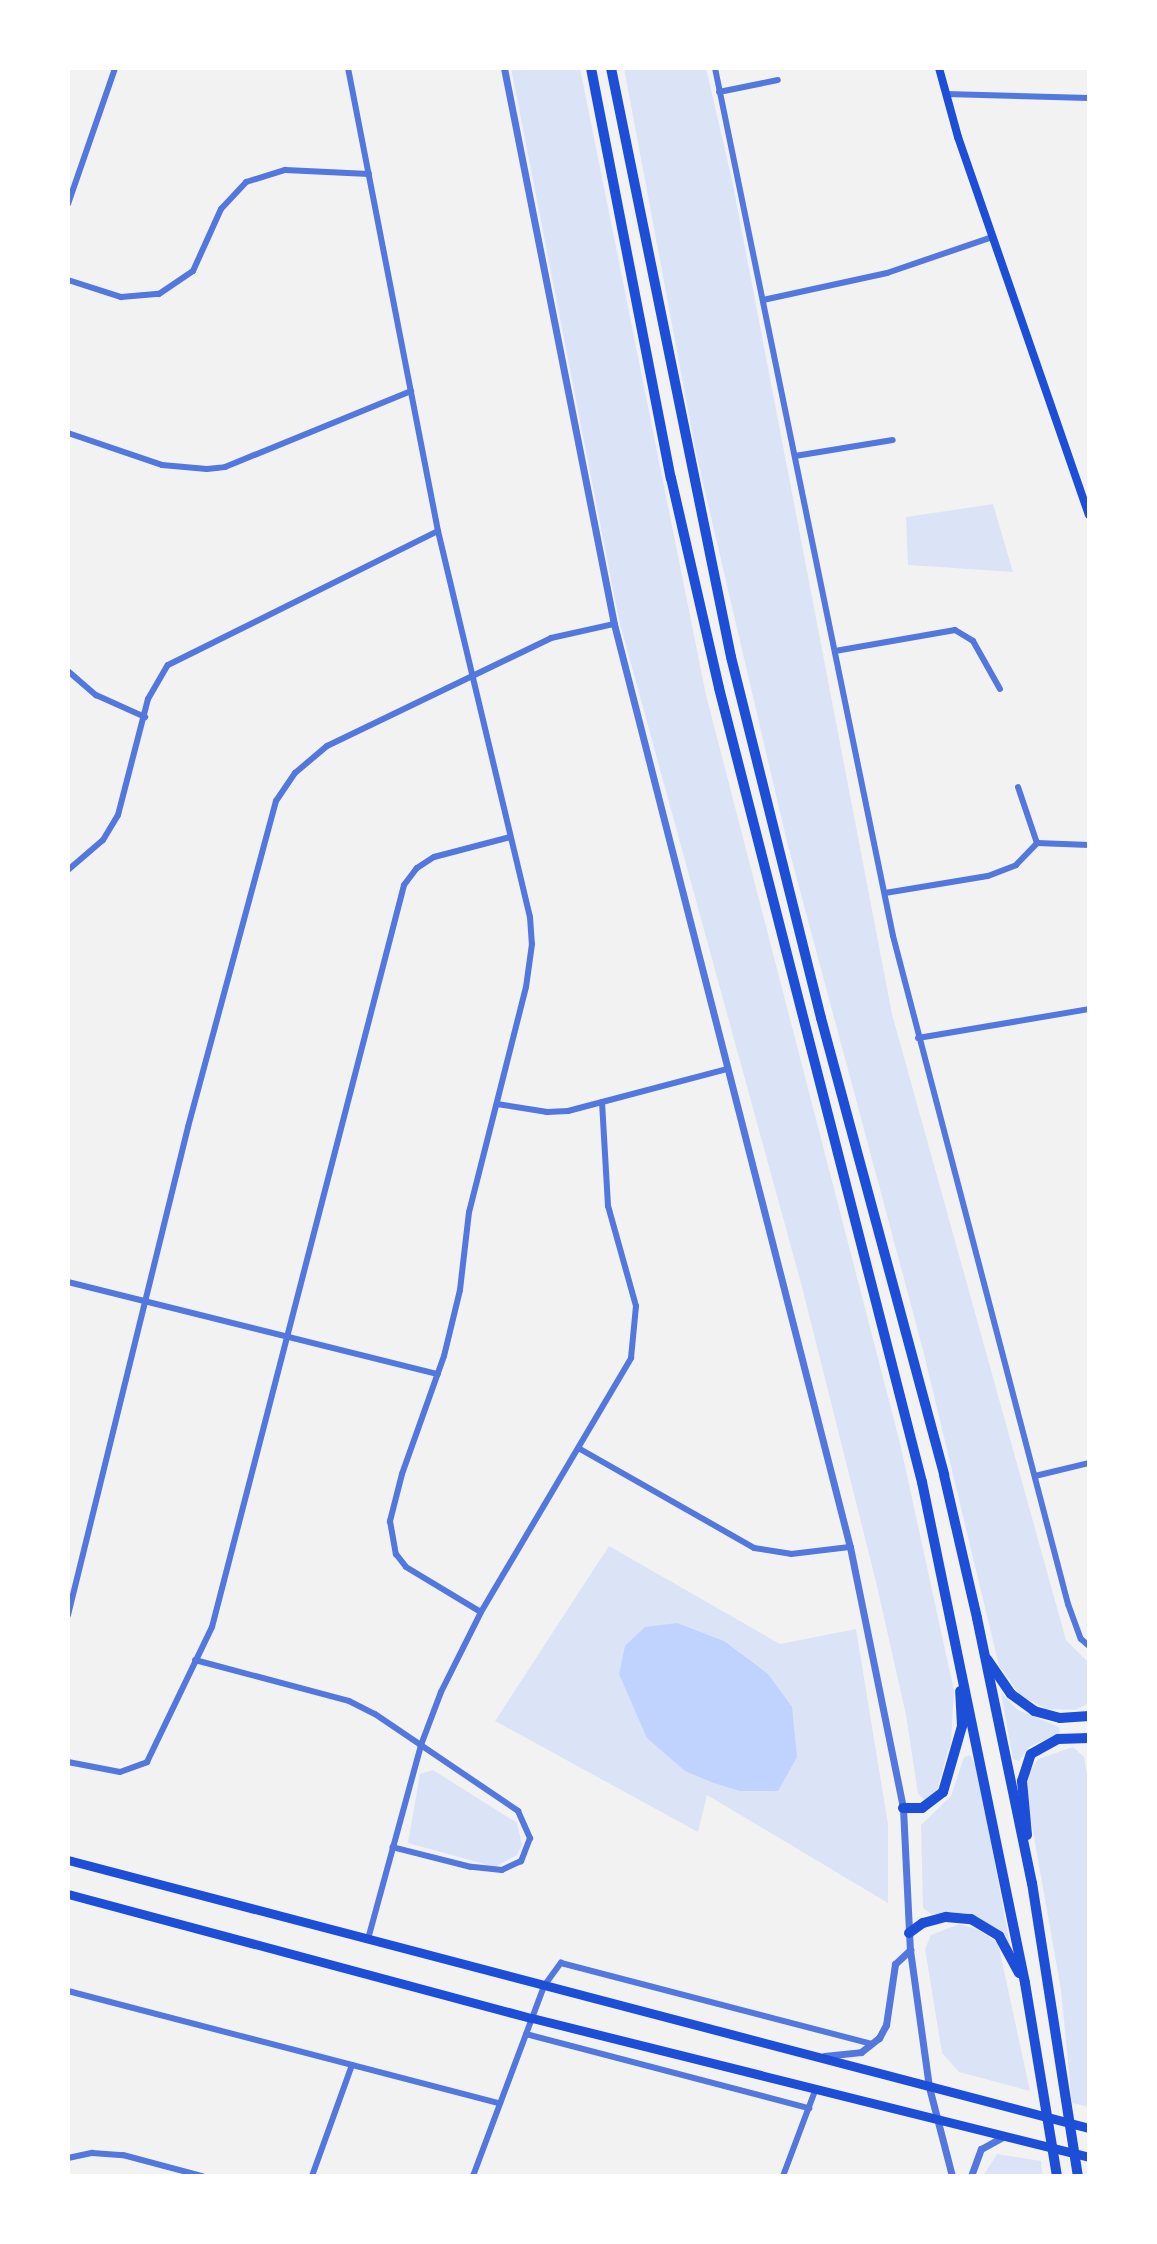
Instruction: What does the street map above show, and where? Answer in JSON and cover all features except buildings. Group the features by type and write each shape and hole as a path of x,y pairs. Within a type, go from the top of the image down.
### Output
{"highway":[{"path":"591,68 671,478 719,688 910,1431 1025,1983 1057,2176"},
{"path":"611,68 731,657 821,1018 944,1475 984,1654 1032,1883 1078,2176"},
{"path":"903,1808 931,1803 943,1792 962,1726 958,1653"},
{"path":"984,1654 1012,1694 1034,1711 1060,1718 1089,1716"},
{"path":"1032,1883 1025,1768 1040,1745 1058,1739 1089,1738"},
{"path":"909,1933 923,1923 946,1917 971,1919 989,1927 999,1936 1025,1983"}],"main road":[{"path":"939,68 992,237 1089,514"},
{"path":"68,1860 1089,2128"},
{"path":"68,1894 533,2018 1089,2157"}],"street":[{"path":"68,204 115,68"},
{"path":"348,68 438,531 532,944 497,1104 469,1212 460,1290 438,1374 402,1474 390,1538 406,1567 481,1612"},
{"path":"505,68 614,624 850,1546 903,1808 910,1950 929,2087 951,2176"},
{"path":"715,68 885,893 918,1038 1068,1604 1081,1639 1089,1646"},
{"path":"719,92 778,80"},
{"path":"946,94 1089,98"},
{"path":"68,279 121,297 159,294 193,271 221,209 246,182 285,170 369,174"},
{"path":"763,300 887,273 992,237"},
{"path":"68,433 162,465 207,470 225,467 411,391"},
{"path":"795,456 893,440"},
{"path":"68,870 103,840 118,816 155,684 182,654 438,531"},
{"path":"68,1615 145,1301 276,802 295,773 327,746 551,638 614,624"},
{"path":"835,650 955,630 972,641 1000,689"},
{"path":"68,671 96,695 145,717"},
{"path":"1018,787 1037,843"},
{"path":"68,1762 120,1772 147,1762 223,1593 286,1336 404,885 417,868 434,857 510,838"},
{"path":"885,893 988,876 1016,865 1037,843 1089,845"},
{"path":"918,1038 1089,1009"},
{"path":"497,1104 547,1112 603,1102 727,1069"},
{"path":"368,1939 421,1745 481,1612 580,1449 631,1358 636,1330 636,1306 608,1206 603,1102"},
{"path":"68,1282 438,1374"},
{"path":"580,1449 754,1548 791,1554 850,1546"},
{"path":"1035,1476 1089,1463"},
{"path":"195,1660 349,1701 421,1745 517,1811 528,1829 528,1849 514,1866 491,1871 392,1847"},
{"path":"814,2057 861,2052 872,2044 886,2025 895,1964 910,1950"},
{"path":"473,2176 544,1986 557,1965 566,1963 872,2044"},
{"path":"68,1991 499,2103"},
{"path":"526,2034 808,2108"},
{"path":"312,2176 352,2065"},
{"path":"783,2176 816,2088"},
{"path":"971,2176 981,2149 1007,2136"},
{"path":"68,2158 92,2153 123,2155 202,2176"}],"shaded area":[{"path":"511,68 580,68 706,695 900,1443 954,1691 951,1741 936,1792 926,1801 918,1794 906,1715 876,1582 802,1287 619,620"},
{"path":"624,68 706,68 732,180 892,1014 1066,1640 1089,1663 1089,1703 1075,1710 1047,1709 1021,1696 999,1666 923,1350 787,842 696,453"},
{"path":"993,504 1013,572 908,565 906,517"},
{"path":"609,1546 780,1644 856,1629 888,1824 888,1903 707,1795 698,1832 495,1721"},
{"path":"1001,1693 1018,1710 1059,1727 1060,1733 1029,1747 1019,1761 1013,1759"},
{"path":"1073,1747 1084,1757 1089,1786 1089,2107 1072,2103 1061,1990 1026,1792 1029,1774 1038,1759"},
{"path":"970,1755 977,1768 1010,1945 980,1918 964,1913 931,1914 923,1908 921,1825 951,1796 964,1757"},
{"path":"433,1770 517,1823 522,1845 517,1855 495,1867 408,1843 420,1774"},
{"path":"959,1924 977,1929 998,1943 1030,2091 959,2072 942,2053 925,1949 931,1935"},
{"path":"997,2154 1041,2161 1042,2176 983,2176"}],"water":[{"path":"677,1623 724,1641 768,1674 792,1707 797,1757 778,1791 740,1791 714,1783 685,1771 647,1738 619,1674 625,1646 645,1627"}]}
